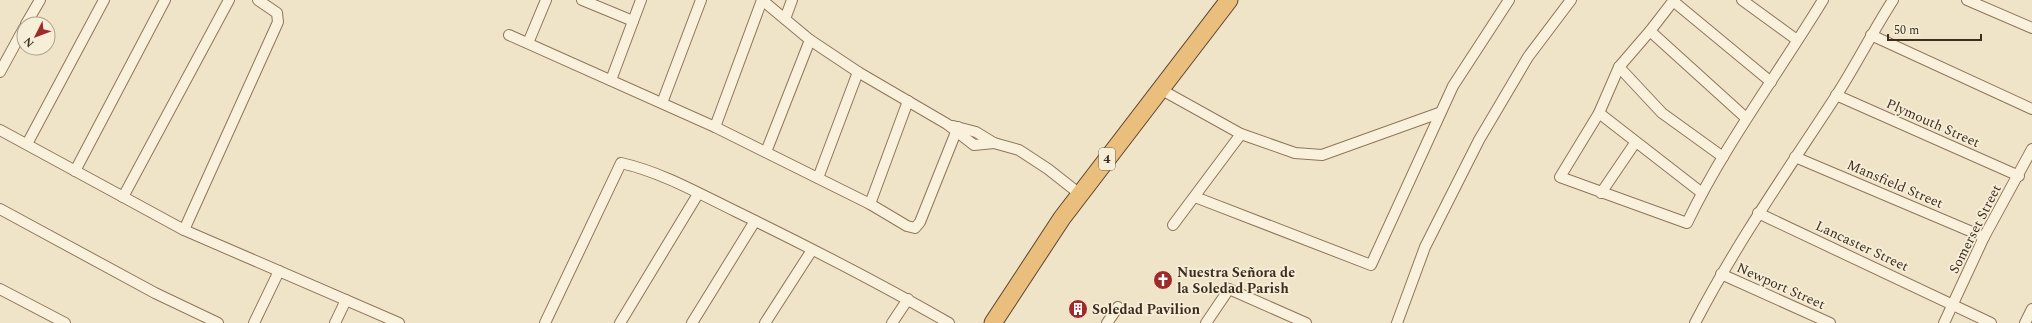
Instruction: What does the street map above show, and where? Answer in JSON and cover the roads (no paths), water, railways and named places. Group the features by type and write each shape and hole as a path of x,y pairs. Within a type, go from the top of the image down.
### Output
{"highway":[{"name":"4","path":"993,323 1058,225 1229,0"}],"street":[{"path":"31,16 40,0"},
{"path":"27,144 104,0"},
{"path":"75,171 165,0"},
{"path":"123,197 229,0"},
{"path":"184,230 278,22 277,13 258,0"},
{"path":"528,43 546,0"},
{"path":"582,0 633,20"},
{"path":"611,80 641,0"},
{"path":"662,103 701,0"},
{"path":"715,127 762,0 810,40 858,72 957,130 976,132 994,143 1019,150 1081,195"},
{"path":"785,19 792,0"},
{"path":"1195,197 1370,264 1439,113 1453,86 1509,0"},
{"path":"1397,323 1425,247 1479,140 1528,58 1571,0"},
{"path":"1771,82 1674,0 1619,67 1599,113 1560,177 1687,223 1722,157 1746,118 1771,82 1819,2"},
{"path":"1742,0 1797,40"},
{"path":"1695,323 1721,274 1758,214 1836,95 1871,35 1894,0"},
{"path":"1967,0 2032,28"},
{"path":"1650,31 1746,118"},
{"path":"509,35 715,127 870,204 907,226 915,228 920,222 957,130"},
{"path":"1871,35 2032,109"},
{"path":"766,152 810,40"},
{"path":"0,72 16,43"},
{"path":"1619,67 1662,113 1722,157"},
{"path":"818,178 858,72"},
{"path":"1160,89 1241,134 1295,153 1322,155 1439,113"},
{"name":"Plymouth Street","path":"1836,95 2019,176"},
{"path":"870,204 908,101"},
{"path":"1599,113 1635,143 1702,193"},
{"path":"0,130 184,230 400,323"},
{"path":"1173,225 1241,134"},
{"path":"1601,193 1635,143"},
{"name":"Somerset Street","path":"1944,323 1984,237 2019,176 2032,149"},
{"name":"Mansfield Street","path":"1795,157 1984,237"},
{"path":"545,323 621,163 643,168 755,221 908,300 949,323"},
{"path":"620,323 698,194"},
{"path":"0,209 155,293 218,323"},
{"name":"Lancaster Street","path":"1758,214 1991,323"},
{"path":"692,323 755,221"},
{"path":"765,323 812,250"},
{"path":"254,323 279,271"},
{"name":"Newport Street","path":"1721,274 1830,323"},
{"path":"0,289 65,323"},
{"path":"1206,323 1229,289 1306,323"},
{"path":"334,323 346,300"},
{"path":"892,323 908,300"},
{"path":"1107,323 1118,307"},
{"path":"2025,323 2032,309"}],"place":[{"name":"Nuestra Señora de la Soledad Parish","path":"1163,280"},
{"name":"Soledad Pavilion","path":"1078,309"}]}
